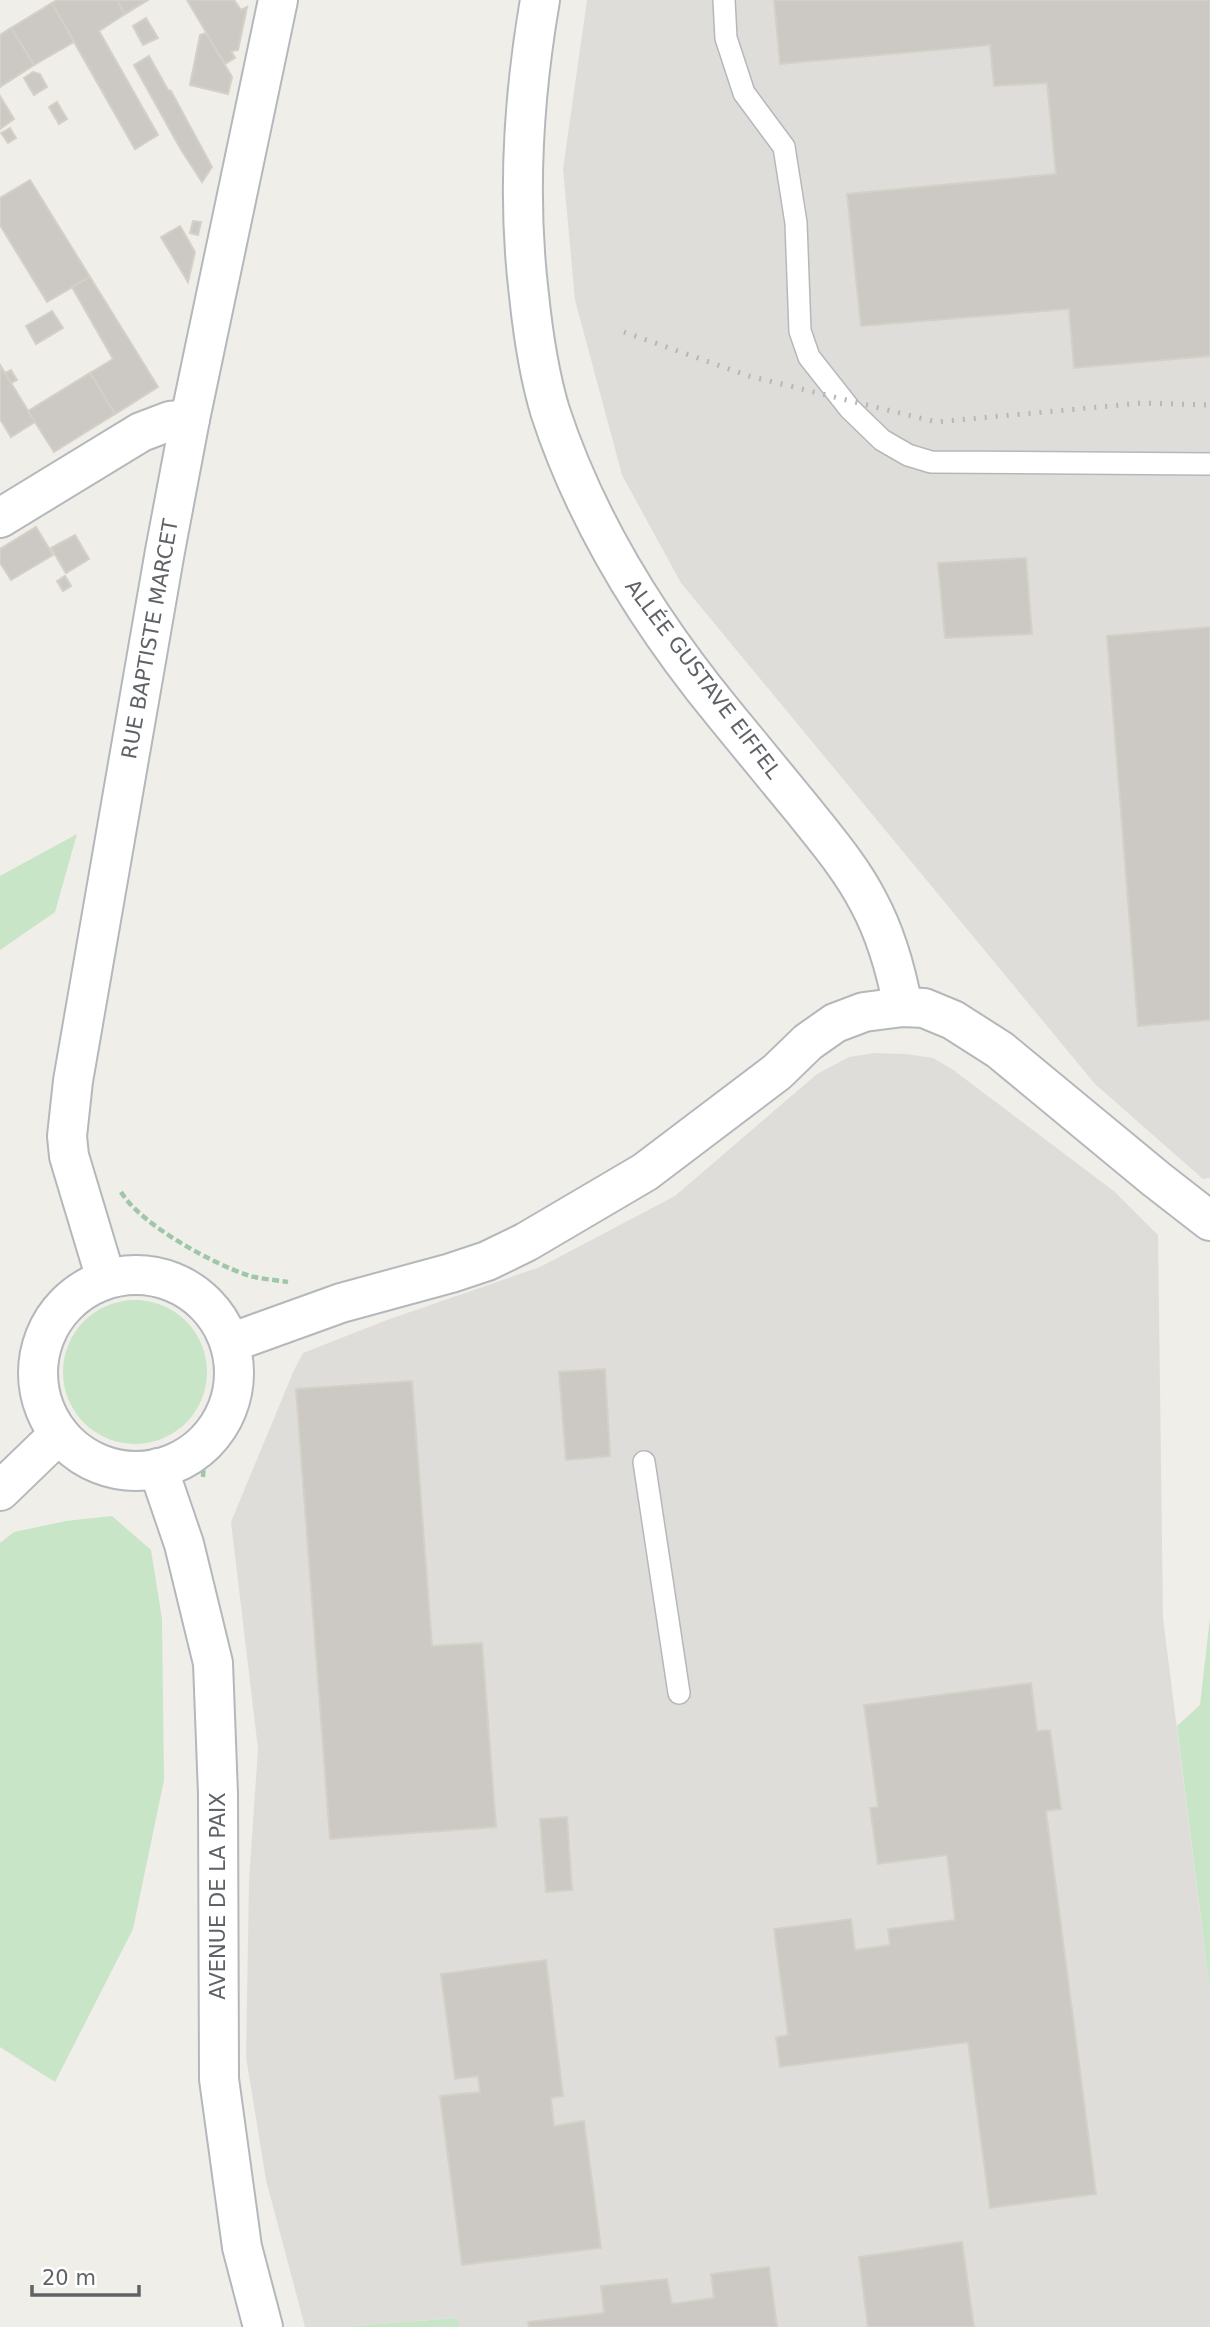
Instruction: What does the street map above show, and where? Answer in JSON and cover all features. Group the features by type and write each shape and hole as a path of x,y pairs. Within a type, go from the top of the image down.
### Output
{"street":[{"name":"RUE BAPTISTE MARCET","path":"106,1279 69,1157 69,1114 158,590 190,419 278,0"},
{"name":"ALLÉE GUSTAVE EIFFEL","path":"541,0 531,54 524,119 521,187 525,264 533,337 550,409 575,476 606,543 648,612 721,711 833,847 868,900 888,944 903,1007"},
{"path":"0,518 141,432 170,421 190,419"},
{"path":"230,1343 341,1303 475,1265 526,1242 645,1172 777,1072 808,1042 835,1023 864,1012 903,1007 923,1008 953,1020 1000,1050 1210,1221"},
{"path":"131,1274 157,1277 181,1285 202,1300 219,1319 230,1343 234,1369 232,1396 222,1421 205,1443 184,1459 159,1468 131,1471 104,1466 79,1453 59,1434 44,1407 37,1376 42,1344 55,1316 78,1293 106,1279 131,1274"},
{"path":"0,1491 59,1434"},
{"name":"AVENUE DE LA PAIX","path":"159,1468 184,1544 213,1663 218,1794 219,2079 242,2247 263,2327"}],"lane":[{"path":"724,0 726,38 744,93 784,147 796,223 800,331 809,357 850,410 882,440 931,463 1210,464"},
{"path":"644,1462 679,1693"}],"path":[{"path":"118,1186 123,1196 151,1223 212,1261 251,1276 291,1282"}],"shaded area":[{"path":"587,0 1210,0 1210,1178 1203,1179 1095,1084 681,583 622,475 575,300 563,169"},
{"path":"875,1053 933,1058 952,1069 1115,1192 1158,1235 1163,1618 1210,1991 1210,2327 460,2327 455,2318 305,2327 266,2180 246,2057 249,1881 258,1749 231,1522 294,1370 303,1353 387,1320 540,1267 675,1196 817,1074 849,1057"}],"green space":[{"path":"77,834 55,912 0,950 0,876"},
{"path":"135,1300 163,1305 186,1321 202,1344 207,1372 202,1400 186,1423 163,1439 135,1444 107,1439 84,1423 68,1400 63,1372 68,1344 84,1321 107,1305"},
{"path":"112,1516 151,1550 162,1619 164,1780 133,1929 55,2082 0,2047 0,1543 14,1532 66,1521"},
{"path":"1210,1618 1210,1991 1177,1726 1200,1705"},
{"path":"456,2318 460,2327 339,2327"}],"building":[{"path":"57,0 117,0 125,14 99,31 158,135 135,149 52,3"},
{"path":"117,0 148,0 125,14"},
{"path":"187,0 234,0 241,10 247,7 238,50 231,51 235,58 225,64"},
{"path":"774,0 1210,0 1210,356 1074,368 1069,309 861,326 847,194 1056,174 1047,83 994,86 990,45 780,64"},
{"path":"52,3 74,42 34,65 11,28"},
{"path":"146,18 158,38 143,45 133,26"},
{"path":"11,28 34,65 0,87 0,35"},
{"path":"206,33 232,77 228,94 190,85 200,35"},
{"path":"149,56 212,167 202,182 134,65"},
{"path":"33,72 40,74 47,87 34,95 24,78"},
{"path":"0,96 14,119 0,129"},
{"path":"57,102 67,119 59,124 49,107"},
{"path":"10,128 16,138 8,143 1,133"},
{"path":"30,180 90,277 47,302 0,225 0,198"},
{"path":"193,221 201,222 198,235 190,233"},
{"path":"180,226 195,252 188,282 161,237"},
{"path":"90,277 158,387 115,414 90,373 113,359 72,287"},
{"path":"52,311 63,328 36,344 26,326"},
{"path":"0,365 35,422 11,437 0,419"},
{"path":"11,370 17,380 11,383 5,373"},
{"path":"90,373 115,414 54,452 28,411"},
{"path":"36,527 53,555 11,580 0,563 0,549"},
{"path":"75,535 89,559 66,573 51,548"},
{"path":"1026,558 1032,634 945,638 938,563"},
{"path":"65,576 71,586 63,591 57,581"},
{"path":"1210,627 1210,1020 1138,1026 1107,636"},
{"path":"605,1369 610,1456 566,1460 559,1372"},
{"path":"412,1381 432,1646 482,1643 496,1827 330,1839 296,1389"},
{"path":"1031,1683 1037,1731 1050,1730 1061,1809 1046,1811 1096,2194 990,2208 968,2042 780,2067 776,2037 788,2035 774,1929 851,1919 855,1950 890,1945 888,1929 955,1920 947,1855 878,1864 870,1808 878,1807 864,1705"},
{"path":"567,1817 572,1890 546,1892 540,1819"},
{"path":"546,1960 563,2096 551,2098 554,2126 584,2121 601,2248 462,2265 440,2096 480,2092 478,2076 455,2079 441,1974"},
{"path":"962,2242 974,2327 868,2327 859,2257"},
{"path":"769,2267 777,2327 529,2327 528,2322 604,2313 601,2286 667,2279 672,2304 714,2298 711,2274"}],"railway":[{"path":"624,332 749,376 936,422 1142,403 1210,405"}]}
